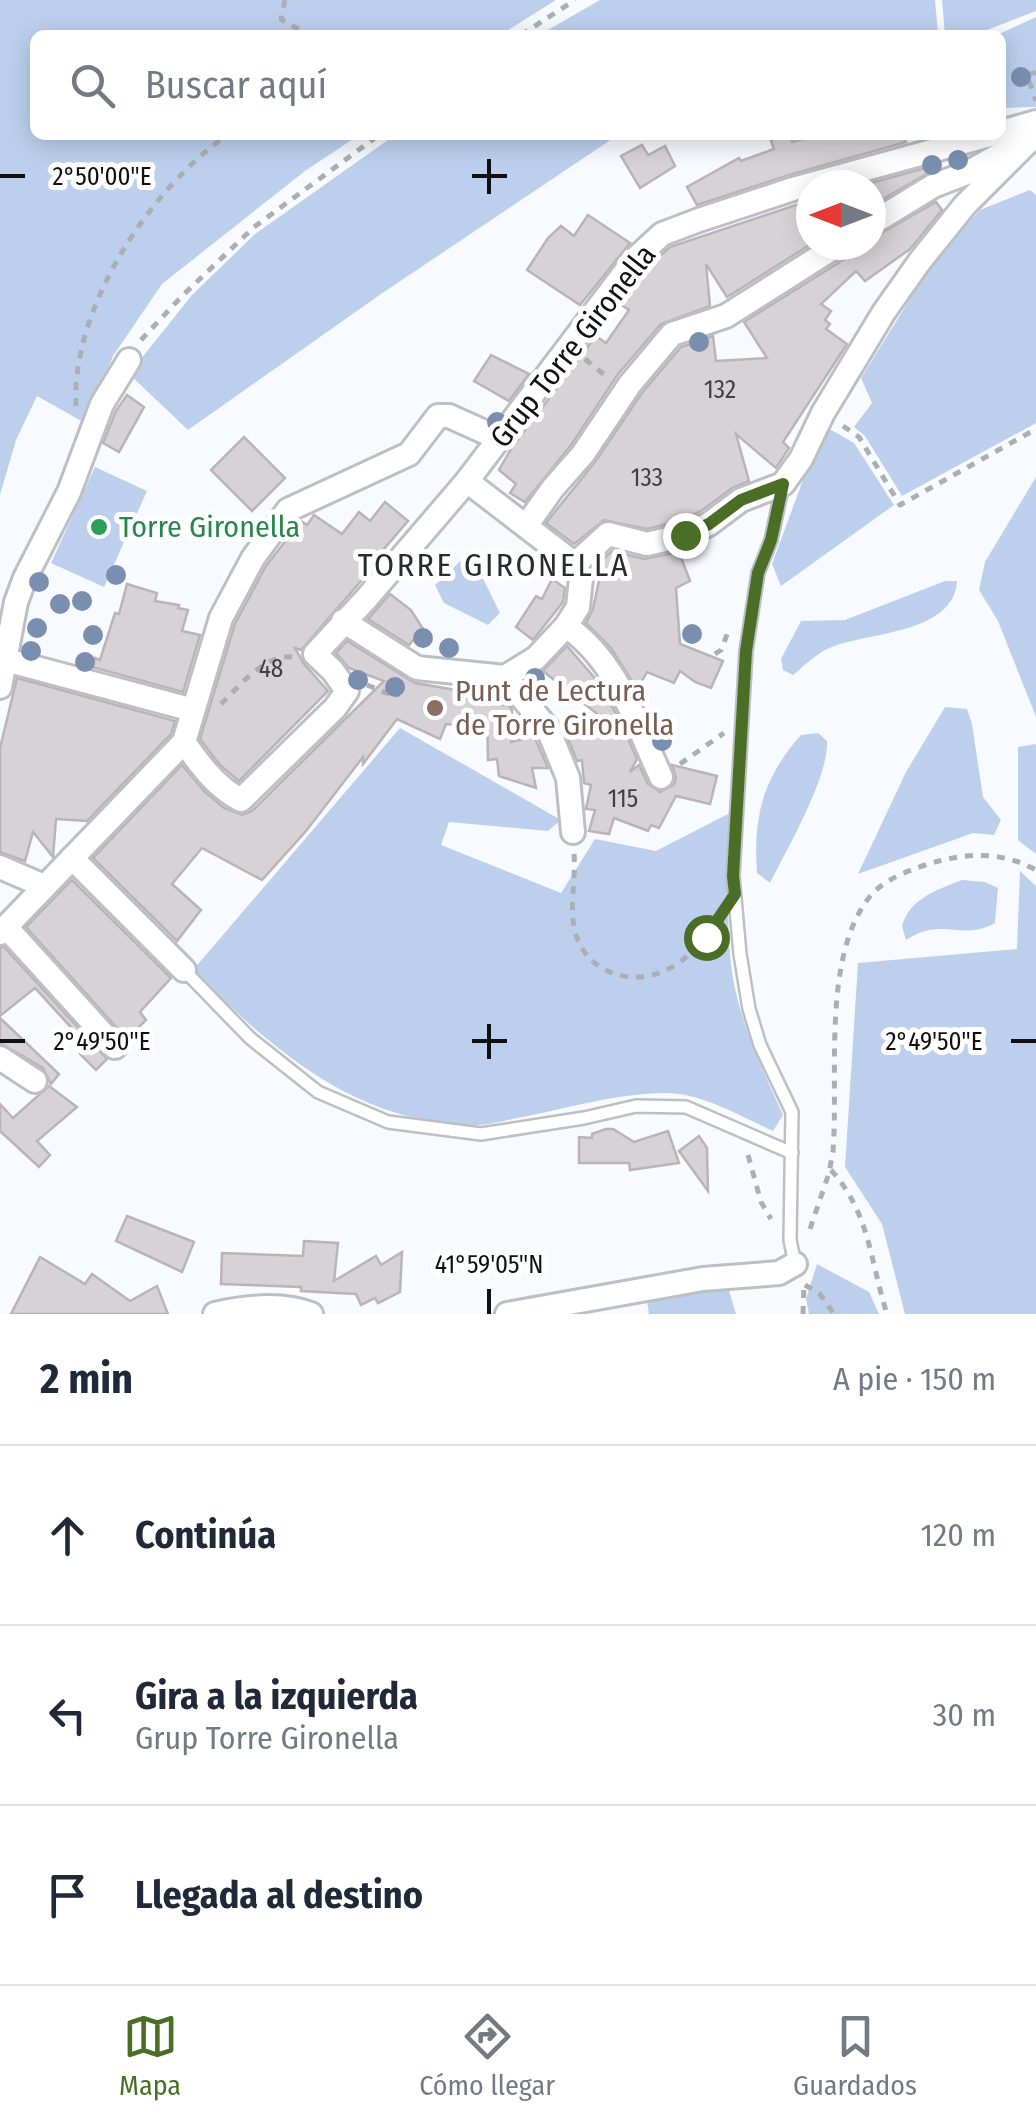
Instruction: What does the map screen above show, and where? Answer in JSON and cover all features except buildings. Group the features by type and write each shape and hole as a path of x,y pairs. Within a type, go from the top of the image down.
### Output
{"street":[{"path":"1006,131 1033,127"},
{"path":"886,215 933,186 967,173 1033,127"},
{"path":"575,564 608,534 647,544 685,535 709,524 741,500 783,484 884,312 920,260 1033,127"},
{"name":"Grup Torre Gironella","path":"314,654 374,591 467,481 635,259 662,234 793,189 972,140"},
{"path":"526,526 672,334 726,316 814,260"},
{"path":"0,686 16,602 25,578 69,492 110,387 129,360"},
{"path":"116,1048 3,930 184,742 202,711 221,618 253,558 288,510 409,454 438,416 449,416 500,439"},
{"path":"343,621 417,668 505,677 536,658 566,626 578,607 581,578 575,564 467,481"},
{"path":"566,626 588,641 620,687 661,777"},
{"path":"184,742 200,766 227,793 241,800 336,708 347,691 314,654"},
{"path":"6,660 202,711"},
{"path":"505,677 548,729 568,778 572,832"},
{"path":"72,858 184,970"},
{"path":"0,867 44,886"},
{"path":"0,1058 35,1081"},
{"path":"508,1314 703,1279 800,1274"},
{"path":"215,1314 246,1307 311,1314"}],"lane":[{"path":"783,484 771,540 758,573 746,651 733,876 749,1010 760,1044 792,1112 790,1240 800,1274"},
{"path":"184,970 250,1038 318,1092 388,1122 481,1134 636,1106 686,1108 792,1153"}],"path":[{"path":"285,0 281,18 300,30"},
{"path":"528,30 576,0"},
{"path":"1036,72 1027,75 1036,101"},
{"path":"96,421 75,406 75,382 84,332 99,298 126,241 166,191 221,140"},
{"path":"129,360 138,344 182,296 254,227 372,140"},
{"path":"569,346 624,394"},
{"path":"824,413 859,437 900,506 1036,430"},
{"path":"202,711 279,656 299,658 314,654"},
{"path":"347,691 364,684 396,697 417,668"},
{"path":"661,777 740,722"},
{"path":"572,832 576,880 574,930 589,958 608,973 644,977 679,963 706,937 735,894"},
{"path":"834,1314 800,1274 830,1168 835,1121 836,1005 847,947 858,916 872,894 895,878 954,858 1003,856 1036,870"},
{"path":"737,1132 749,1157 762,1204 777,1229 790,1240"},
{"path":"830,1168 849,1190 864,1219 887,1314"}],"shaded area":[{"path":"0,0 556,0 508,30 30,30 30,140 352,140 305,171 162,284 113,356 85,423 37,396 16,440 0,495"},
{"path":"600,0 935,0 938,30 548,30"},
{"path":"942,0 1036,0 1036,11 987,30 945,30"},
{"path":"1036,17 1036,107 1006,108 1006,31"},
{"path":"388,140 611,140 188,430 129,374 192,295 255,234"},
{"path":"1030,190 1036,195 1036,423 902,496 865,436 854,427 872,403 861,378 933,262 980,210"},
{"path":"828,428 854,443 894,505 781,586 772,564 803,480"},
{"name":"Torre Gironella","path":"95,467 147,491 104,587 51,563"},
{"path":"1036,477 1036,717 998,621 979,590 985,562"},
{"path":"470,552 500,613 488,625 444,603 435,585"},
{"path":"945,581 957,581 952,598 941,612 926,621 832,647 793,675 783,670 781,659 801,621 845,620"},
{"path":"945,707 967,709 983,797 1001,820 994,835 973,833 858,874 906,772"},
{"path":"400,728 561,820 548,831 449,822 441,845 561,893 595,839 656,851 730,813 731,963 748,1034 783,1115 773,1131 707,1101 665,1093 612,1098 484,1125 435,1122 394,1112 320,1078 254,1028 193,970"},
{"path":"818,733 827,741 821,774 770,883 757,873 757,833 763,799 778,767 801,735"},
{"path":"1036,744 1036,854 1018,840 1018,747"},
{"path":"1020,871 1036,886 1036,1314 905,1314 882,1224 845,1167 858,963 1017,949"},
{"path":"962,880 985,882 998,888 995,923 972,930 931,930 906,940 902,926 911,908 926,896"},
{"path":"817,1264 869,1292 879,1314 809,1314 806,1299"},
{"path":"728,1287 736,1314 649,1314 647,1301"}],"place":[{"name":"Torre Gironella","path":"99,527"},
{"name":"Punt de Lectura de Torre Gironella","path":"435,708"}],"district":[{"name":"TORRE GIRONELLA","path":"494,565"}],"route":[{"path":"685,535 709,524 741,500 783,484 771,540 758,573 746,651 735,894 706,937"}]}
